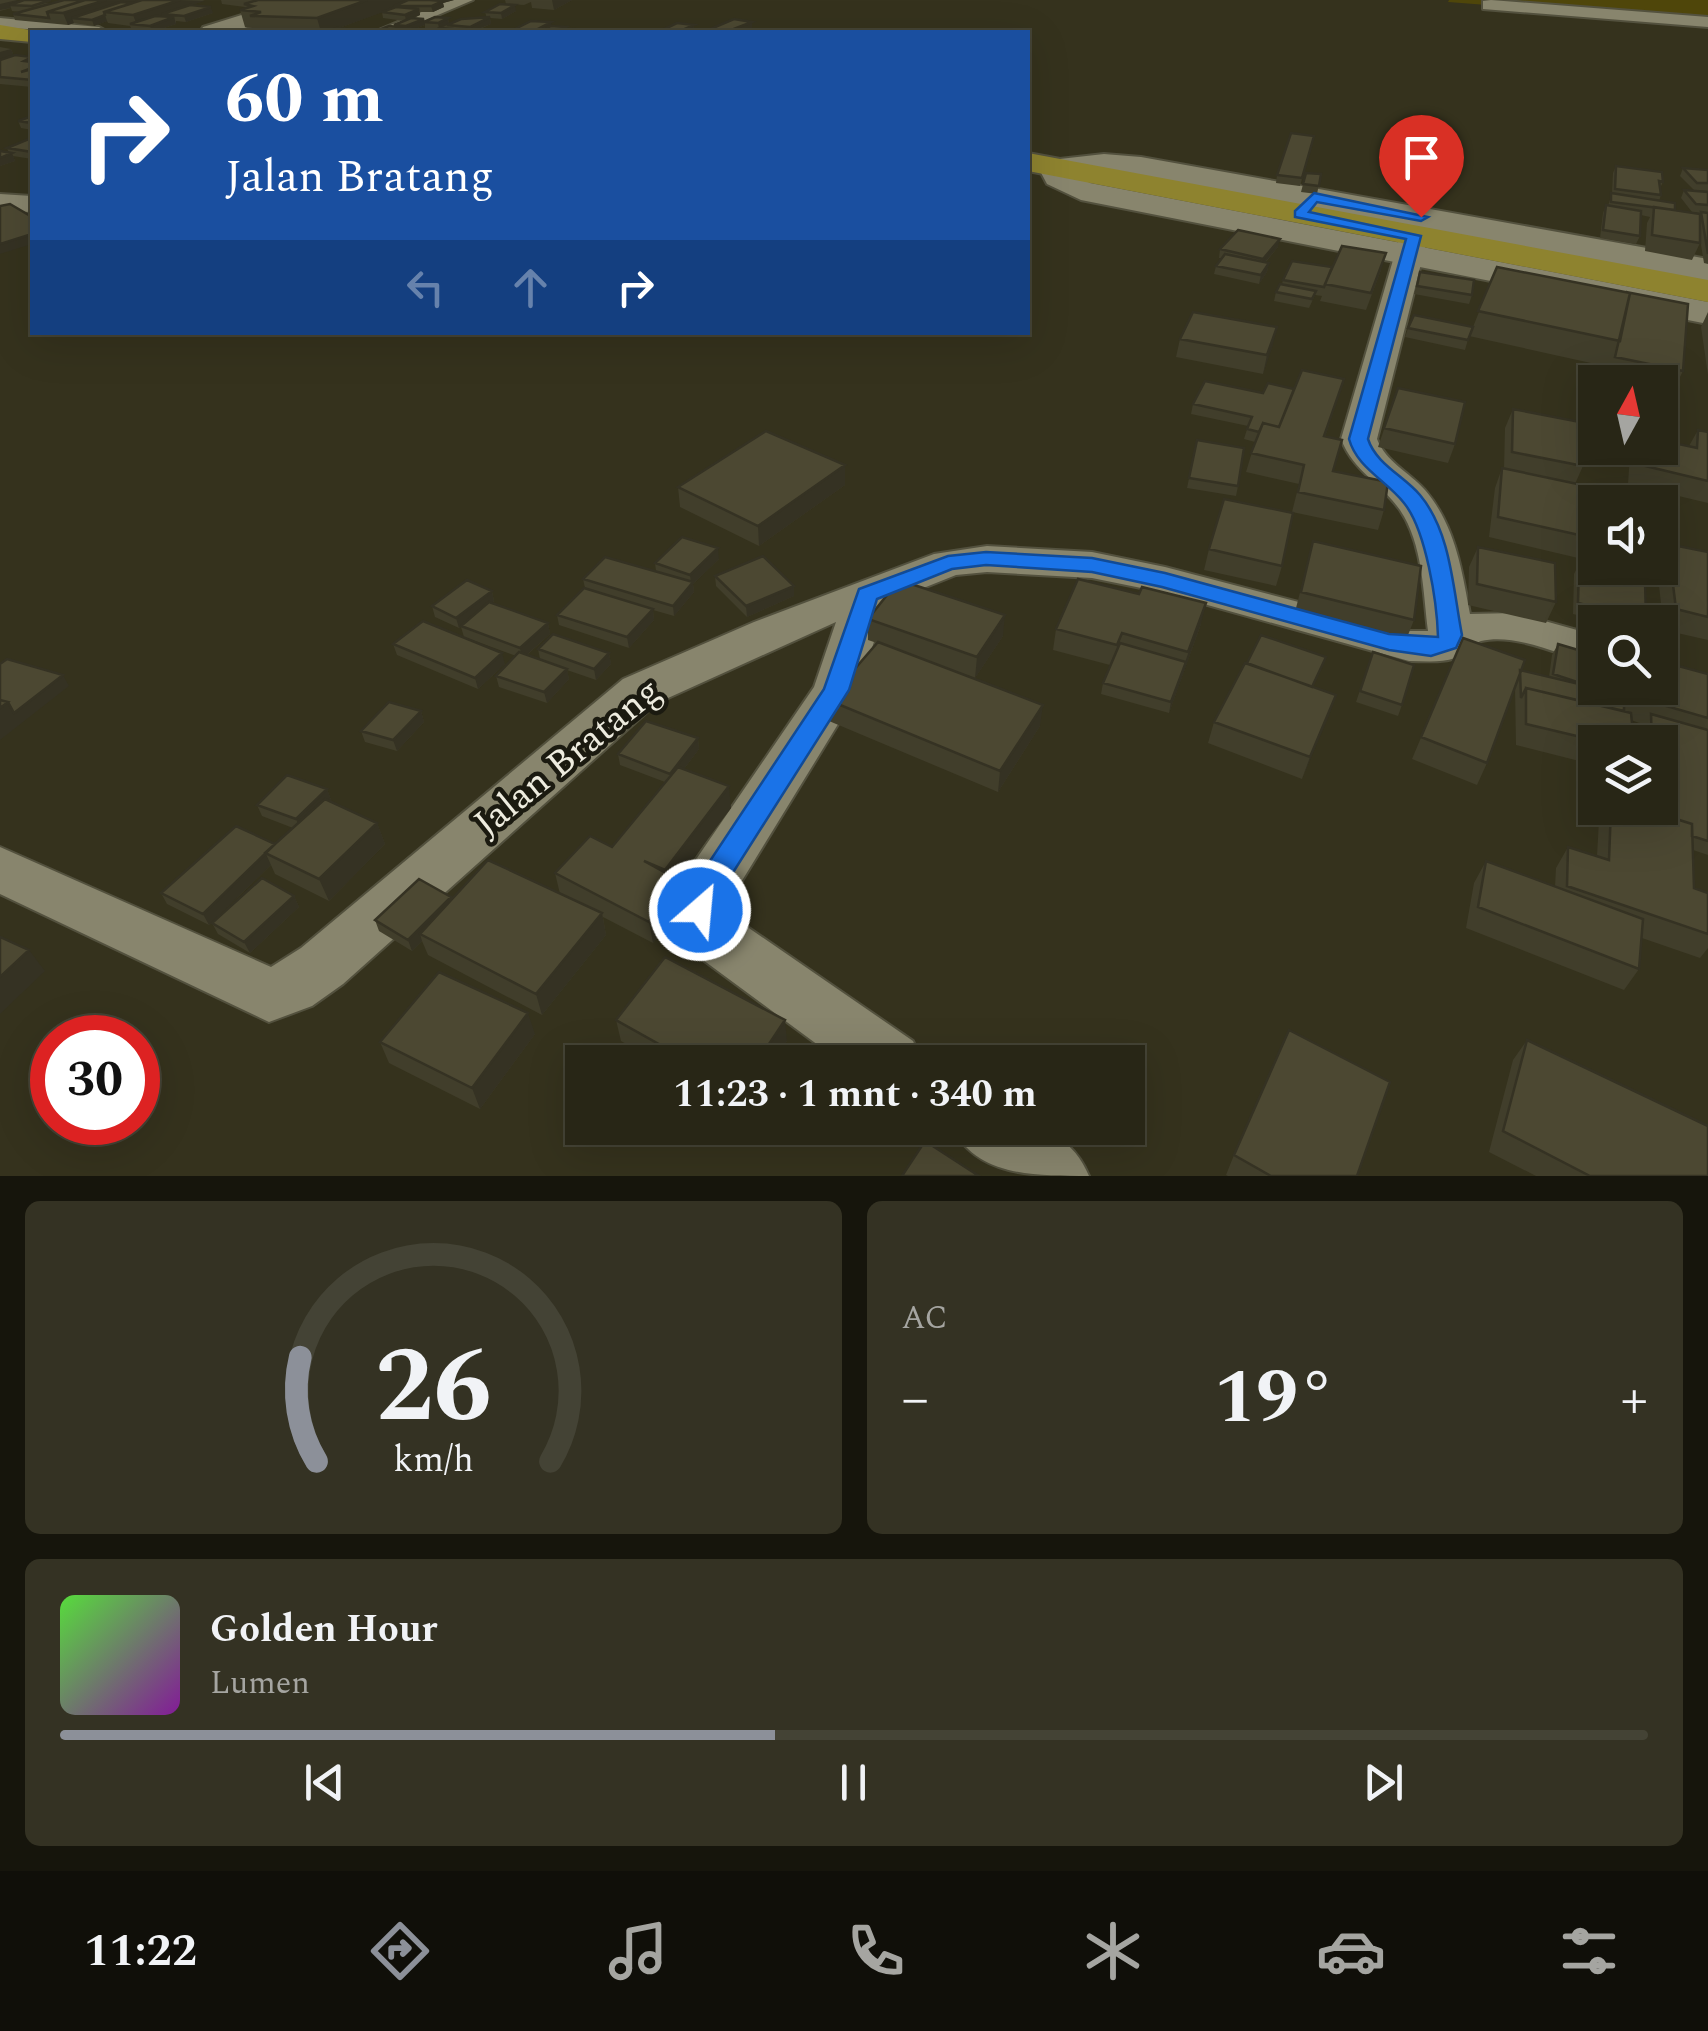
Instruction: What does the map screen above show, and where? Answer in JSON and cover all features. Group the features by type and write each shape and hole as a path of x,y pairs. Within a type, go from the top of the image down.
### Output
{"main road":[{"path":"0,32 30,35"},
{"path":"1040,165 1307,215 1411,245 1708,291"}],"street":[{"path":"216,30 312,0"},
{"path":"388,30 465,0"},
{"path":"1489,5 1708,22"},
{"path":"0,23 76,30"},
{"path":"0,42 30,45"},
{"path":"0,202 11,206 30,204"},
{"path":"1307,215 1708,270"},
{"path":"1450,635 1430,530 1412,499 1363,453 1358,439 1411,245 1708,313"},
{"name":"Jalan Bratang","path":"0,869 268,995 291,987 322,966 640,691 724,650 948,563 986,559 1092,565 1165,580 1408,646 1444,646 1450,635 1479,625 1497,625 1578,646"},
{"path":"867,594 836,690 704,893 700,926 867,1045"},
{"path":"1010,1145 1055,1176"}],"shaded area":[{"path":"1708,0 1708,22 1448,2"}],"building":[{"path":"24,0 51,0 32,6 10,5"},
{"path":"64,0 85,0 47,12 49,18 13,14"},
{"path":"85,0 106,0 63,13 47,12"},
{"path":"142,0 180,0 133,15 104,12"},
{"path":"258,0 367,0 317,18 250,16 261,12 240,10 253,6 244,4"},
{"path":"408,0 443,1 432,6 394,6"},
{"path":"121,2 133,3 92,20 72,18"},
{"path":"500,4 515,5 501,13 485,12"},
{"path":"190,5 211,7 184,16 162,14"},
{"path":"396,7 419,9 405,15 382,12"},
{"path":"155,16 174,17 150,26 130,24"},
{"path":"435,17 448,18 438,23 424,22"},
{"path":"490,17 470,27 447,25 461,19"},
{"path":"411,18 424,19 406,26 394,25"},
{"path":"734,19 752,22 731,30 708,30"},
{"path":"531,21 551,22 536,30 513,30"},
{"path":"677,23 694,25 683,30 662,30"},
{"path":"389,26 427,30 379,30"},
{"path":"15,55 30,57 24,61 30,62 30,69 21,72 30,70 30,80 0,77 0,60"},
{"path":"1291,133 1314,136 1302,178 1277,175"},
{"path":"30,138 30,152 7,148"},
{"path":"1616,166 1662,172 1661,195 1615,189"},
{"path":"1683,168 1708,170 1708,183 1697,183"},
{"path":"1306,173 1321,174 1319,186 1303,184"},
{"path":"1684,190 1708,192 1708,205 1696,204"},
{"path":"1611,193 1675,203 1675,210 1611,202"},
{"path":"10,204 30,216 30,235 0,244 0,206"},
{"path":"1606,205 1641,211 1640,236 1603,230"},
{"path":"1654,207 1700,214 1700,243 1652,235"},
{"path":"1701,212 1708,213 1708,254"},
{"path":"1238,230 1280,239 1263,259 1220,249"},
{"path":"1342,246 1386,253 1371,293 1325,284"},
{"path":"1225,254 1269,263 1261,275 1216,266"},
{"path":"1292,261 1332,267 1324,287 1283,280"},
{"path":"1497,267 1630,293 1620,341 1478,311"},
{"path":"1420,272 1474,280 1472,295 1417,286"},
{"path":"1280,284 1316,291 1312,299 1276,292"},
{"path":"1626,292 1688,304 1683,371 1678,370 1678,365 1654,365 1615,357 1630,293"},
{"path":"1193,312 1277,327 1267,355 1180,339"},
{"path":"1414,315 1473,327 1468,340 1408,328"},
{"path":"1302,370 1344,379 1324,436 1342,440 1333,471 1388,482 1384,510 1298,492 1304,465 1251,453 1263,423 1279,427"},
{"path":"1205,381 1263,393 1268,383 1294,389 1279,427 1263,423 1259,432 1247,429 1252,417 1193,404"},
{"path":"1398,388 1465,402 1455,444 1384,428"},
{"path":"1513,409 1578,422 1578,465 1583,466 1512,452"},
{"path":"1698,430 1708,432 1708,481 1641,465 1678,465 1678,444 1697,448"},
{"path":"766,431 845,465 758,526 678,487"},
{"path":"1197,440 1244,448 1238,486 1189,478"},
{"path":"1502,468 1582,485 1578,485 1578,535 1498,517"},
{"path":"1224,499 1293,513 1282,566 1209,549"},
{"path":"682,537 718,548 690,575 655,563"},
{"path":"1313,541 1421,566 1414,620 1301,592"},
{"path":"1678,546 1708,552 1708,617 1678,610 1673,585 1678,585"},
{"path":"1478,547 1555,563 1556,602 1477,584"},
{"path":"763,556 794,586 746,606 715,576"},
{"path":"605,557 693,582 673,606 583,579"},
{"path":"1078,579 1139,594 1142,587 1206,603 1188,652 1122,633 1117,645 1056,629"},
{"path":"467,580 492,591 456,618 432,606"},
{"path":"899,580 1005,615 977,657 868,619"},
{"path":"1578,585 1645,585 1646,605 1578,603"},
{"path":"584,588 653,609 627,637 557,615"},
{"path":"489,602 548,623 520,648 461,626"},
{"path":"423,621 502,653 475,678 393,644"},
{"path":"553,634 609,653 594,669 538,649"},
{"path":"1261,635 1326,657 1312,687 1247,663"},
{"path":"1463,638 1525,660 1487,763 1421,737"},
{"path":"878,642 1043,705 1000,771 828,700"},
{"path":"1120,643 1186,662 1171,702 1103,683"},
{"path":"1558,644 1578,650 1578,682 1553,674"},
{"path":"519,652 567,669 544,692 496,676"},
{"path":"1373,652 1414,665 1402,705 1360,691"},
{"path":"7,659 63,675 14,713 8,702 0,700 0,664"},
{"path":"1245,663 1336,695 1310,757 1214,722"},
{"path":"1678,666 1708,674 1708,718 1663,705 1678,705"},
{"path":"1520,670 1578,684 1578,700 1526,688 1521,698"},
{"path":"1526,688 1578,700 1578,705 1631,713 1632,725 1578,725 1578,736 1526,724"},
{"path":"389,702 421,711 393,740 361,731"},
{"path":"1598,705 1624,705 1624,711"},
{"path":"1651,714 1708,730 1708,841 1692,836 1692,824 1678,820 1678,725 1651,725"},
{"path":"646,721 698,738 670,774 618,754"},
{"path":"678,767 729,786 665,870 644,861 682,882 649,922 555,873 590,836 612,847"},
{"path":"287,775 327,789 296,819 257,805"},
{"path":"325,799 377,823 319,879 265,853"},
{"path":"1678,820 1692,824 1694,888 1708,893 1708,934 1567,886 1568,847 1609,860 1610,825 1678,825"},
{"path":"236,826 275,844 203,914 161,893"},
{"path":"488,860 602,913 536,994 420,934"},
{"path":"1486,861 1643,919 1639,969 1478,907"},
{"path":"262,878 294,896 244,942 212,923"},
{"path":"419,879 451,897 408,940 375,920"},
{"path":"0,937 29,950 0,977"},
{"path":"665,957 785,1020 768,1045 661,1045 616,1020"},
{"path":"439,972 528,1013 472,1088 380,1042"},
{"path":"1289,1030 1390,1082 1357,1176 1271,1176 1234,1155"},
{"path":"1527,1040 1708,1126 1708,1176 1590,1176 1503,1131"},
{"path":"922,1145 931,1145 979,1176 902,1176"}],"route":[{"path":"700,910 704,893 836,690 867,594 948,563 986,559 1092,565 1165,580 1389,642 1444,646 1450,635 1430,530 1412,499 1363,453 1358,439 1414,236 1300,214 1314,198 1421,217"}]}
